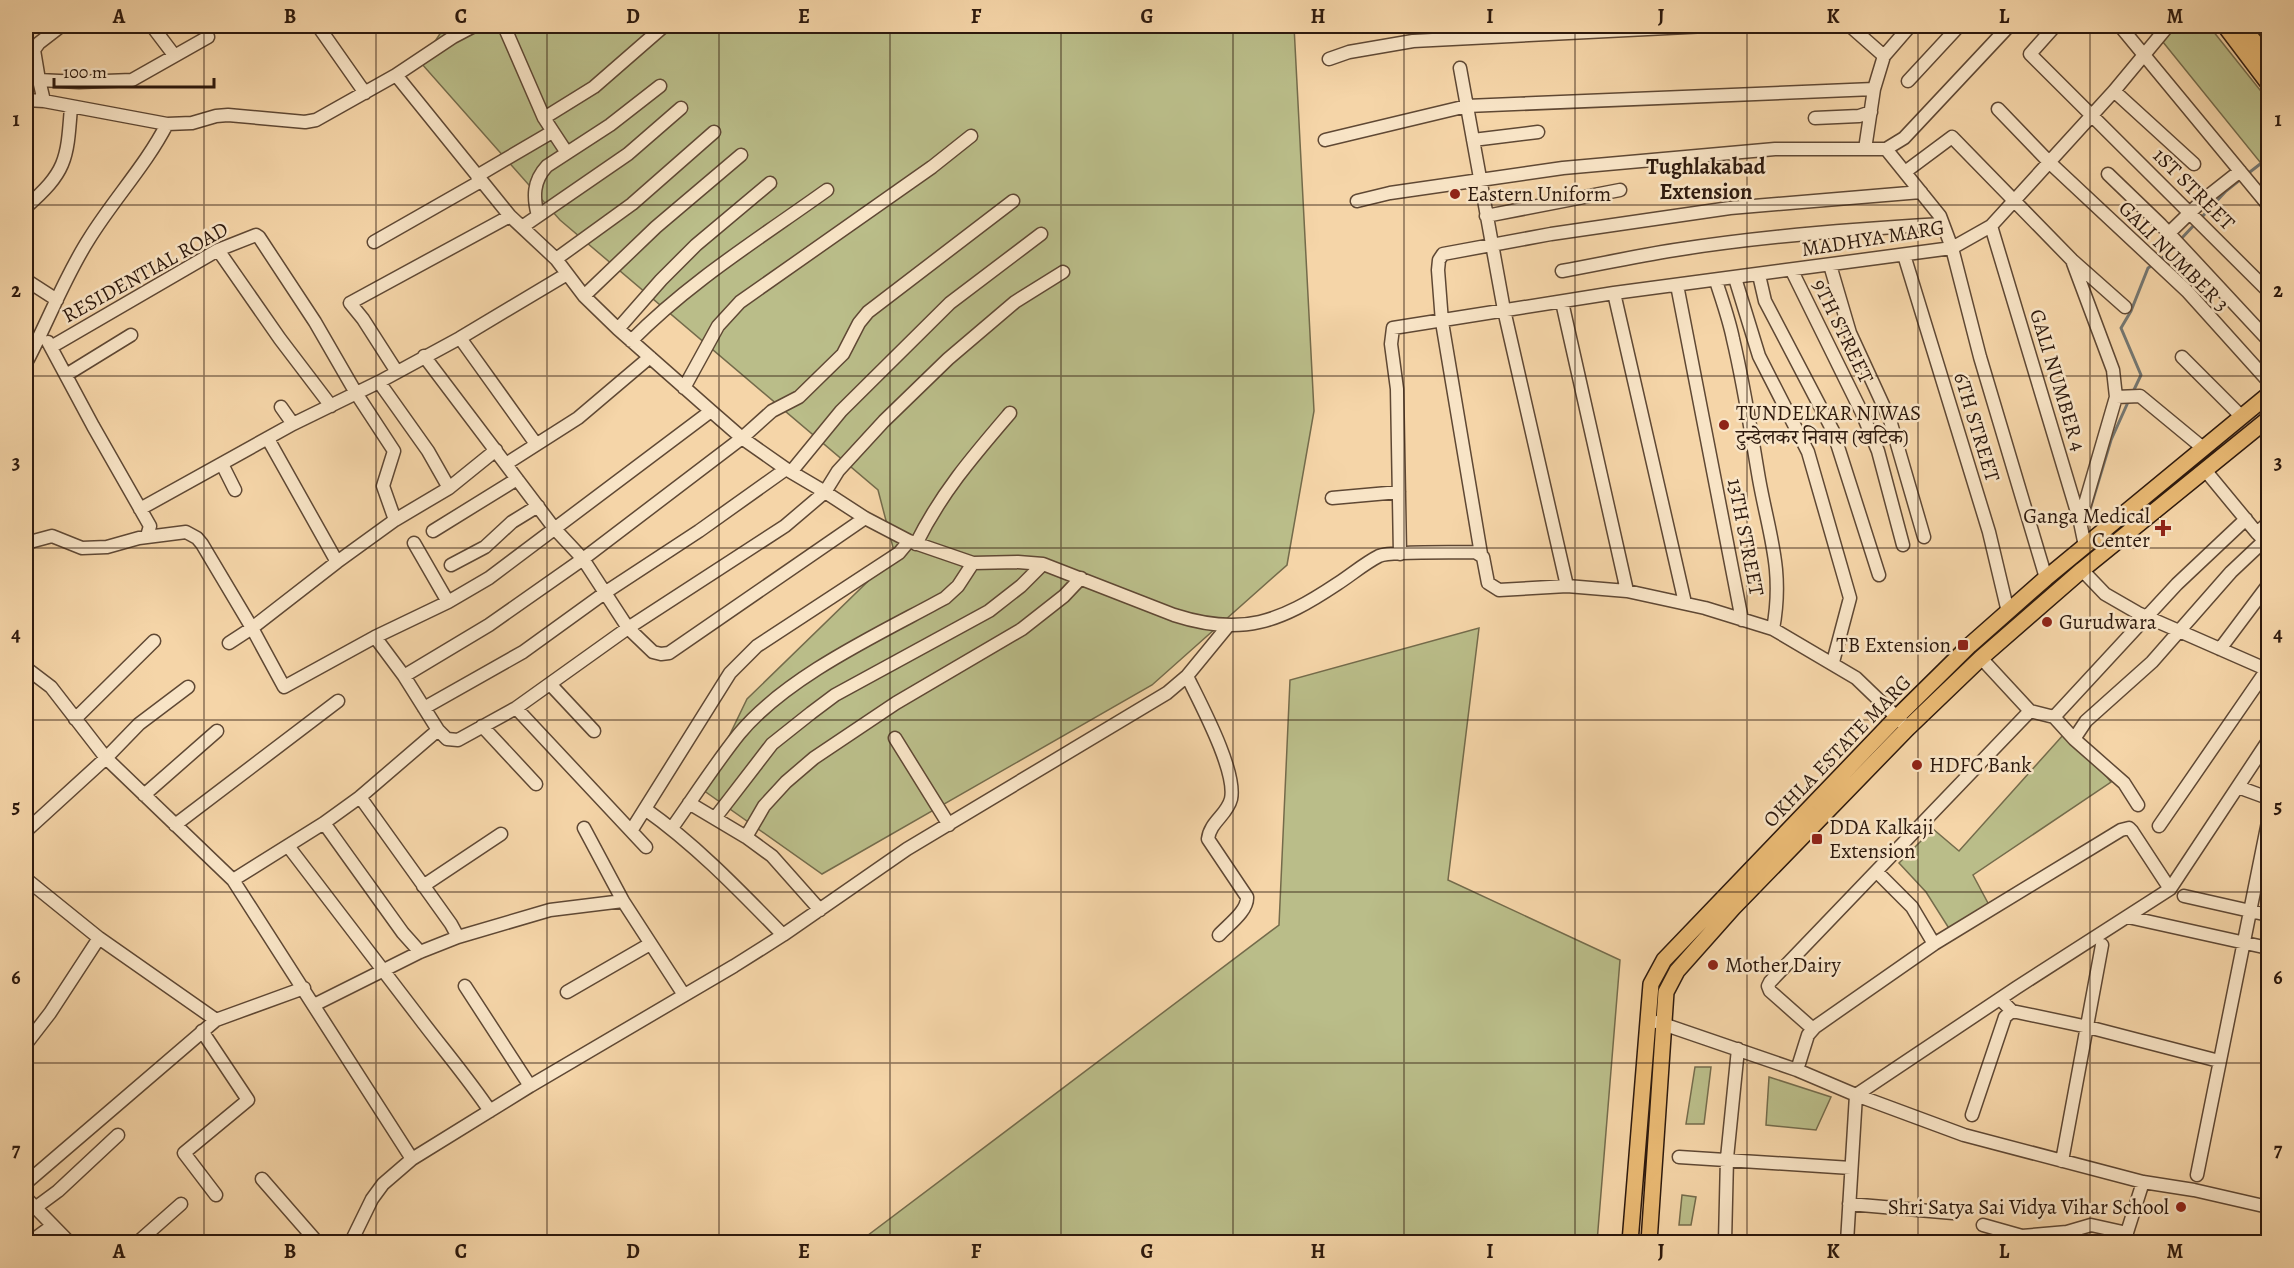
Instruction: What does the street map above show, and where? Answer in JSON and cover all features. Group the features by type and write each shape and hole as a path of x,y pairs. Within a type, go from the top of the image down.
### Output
{"main road":[{"path":"2225,26 2268,83"},
{"path":"2242,26 2268,59"},
{"name":"OKHLA ESTATE MARG","path":"1649,1242 1657,1022 1651,984 1664,960 1903,723 1970,645 2046,578 2268,396"},
{"name":"OKHLA ESTATE MARG","path":"1903,723 2082,570 2268,418"},
{"name":"OKHLA ESTATE MARG","path":"1630,1242 1657,1022"}],"street":[{"path":"44,100 34,50 39,43 62,26"},
{"path":"152,26 174,55"},
{"path":"318,26 365,93"},
{"path":"26,100 44,100 167,124 192,123 228,115 304,122 324,117 474,26"},
{"path":"504,26 544,118 567,153"},
{"path":"544,118 594,87 664,26"},
{"path":"1329,59 1349,52 1413,41 1707,26"},
{"path":"1865,149 1874,89 1884,56 1910,26"},
{"path":"1908,81 1959,26"},
{"path":"1357,201 1390,193 1563,168 1672,157 1775,149 1886,149 1904,138 2009,26"},
{"name":"1ST STREET","path":"2055,26 2030,54 2268,291"},
{"path":"2120,26 2268,205"},
{"name":"MADHYA MARG","path":"1399,492 1397,389 1392,359 1393,328 1614,293 1952,248 1991,226 2114,91 2168,26"},
{"path":"1852,27 1884,56"},
{"path":"26,78 79,82 132,80 208,37"},
{"path":"1460,68 1504,310 1568,586"},
{"path":"396,75 510,216 556,259 585,296 631,341 742,438 788,471 865,518 913,542 973,563 1043,564 1197,622 1228,626 1257,624 1304,607 1381,555 1475,552 1481,554"},
{"path":"538,216 534,201 537,180 547,166 610,125 660,86"},
{"path":"1325,140 1467,106 1874,89"},
{"path":"2114,91 2194,164"},
{"path":"26,207 48,188 61,169 68,151 71,107"},
{"path":"522,227 628,154 681,108"},
{"name":"GALI NUMBER 3","path":"1998,109 2049,162 2187,291 2268,381"},
{"path":"1815,118 1858,116 1871,112"},
{"path":"26,363 89,239 167,124"},
{"path":"375,242 552,132"},
{"path":"556,259 632,204 714,132"},
{"path":"1473,140 1538,132"},
{"path":"684,388 718,327 740,302 932,167 971,136"},
{"path":"1905,172 1952,137 2072,260 2125,307"},
{"path":"1886,149 1940,216 1952,248 1980,357 2046,578"},
{"path":"585,296 656,227 741,155"},
{"path":"2169,233 2189,212 2240,171"},
{"path":"2108,174 2169,233 2268,340"},
{"path":"618,329 661,280 696,245 770,183"},
{"path":"631,341 654,317 688,290 827,190"},
{"path":"1486,216 1620,190"},
{"path":"1903,723 1856,678 1833,662 1773,629 1685,603 1627,591 1568,586 1498,590 1488,583 1481,554 1442,322 1438,270 1443,255 1551,234 1730,208 1921,192"},
{"path":"404,676 489,625 583,559 742,438 763,417 799,397 843,354 859,323 868,312 1013,201"},
{"path":"397,372 350,303 510,216"},
{"path":"1562,271 1673,250 1768,237 1851,229 1943,224"},
{"name":"GALI NUMBER 4","path":"1991,226 2080,522 2085,546"},
{"path":"424,708 523,652 606,592 788,471 841,411 950,303 1041,234"},
{"name":"RESIDENTIAL ROAD","path":"51,347 218,250 252,236 259,237 315,322 356,393"},
{"path":"218,250 280,339 332,406"},
{"name":"6TH STREET","path":"1904,255 1989,532 2008,612"},
{"path":"2072,260 2113,370 2116,397 2080,522"},
{"path":"1830,265 1850,333 1890,420 1924,537"},
{"name":"9TH STREET","path":"1792,270 1862,413 1878,451 1903,545"},
{"path":"375,637 404,676 438,730 447,739 458,740 516,708 628,628 785,526 825,492 838,471 884,421 948,358 1015,302 1063,272"},
{"path":"140,509 293,424 380,382 460,338 567,274"},
{"path":"1758,275 1765,301 1833,431 1879,575"},
{"path":"1735,278 1760,356 1808,452 1850,598 1833,662"},
{"path":"26,280 57,300"},
{"path":"1716,281 1733,337 1751,424 1759,481 1774,546 1778,604 1773,629"},
{"name":"13TH STREET","path":"1677,285 1742,620"},
{"path":"1614,293 1685,603"},
{"path":"1562,302 1627,591"},
{"path":"43,331 150,526 147,536"},
{"path":"66,375 131,335"},
{"path":"460,338 536,444"},
{"path":"424,356 554,528 583,559 628,628 653,652 669,653 865,518"},
{"path":"506,464 578,418 650,357"},
{"path":"2182,357 2242,417"},
{"path":"380,382 428,451 449,488"},
{"path":"356,393 394,451 383,486 394,520"},
{"path":"2116,397 2140,396 2203,448"},
{"path":"280,407 293,424"},
{"path":"26,543 52,536 82,548 107,547 147,536 186,532 197,538 252,628 284,687 375,637 448,602 489,578 711,411"},
{"path":"631,831 714,696 742,660 757,646 913,542 957,475 1010,413"},
{"path":"268,439 337,562"},
{"path":"229,643 394,520 449,488 496,450"},
{"path":"222,464 235,490"},
{"path":"2205,470 2263,539"},
{"path":"433,531 517,479"},
{"path":"1332,498 1399,492 1400,554"},
{"path":"452,565 484,547 512,522 538,506"},
{"path":"2054,717 2177,584 2246,519"},
{"path":"2074,739 2086,721 2152,662 2263,539 2268,523"},
{"path":"414,543 448,602"},
{"path":"672,828 739,734 772,701 840,655 945,598 958,586 973,563"},
{"path":"715,818 772,744 804,719 836,695 989,611 1021,586 1043,564"},
{"path":"2082,570 2105,594 2146,617 2268,669 2159,826"},
{"path":"746,837 764,806 786,782 814,758 896,703 1022,629 1057,602 1081,578"},
{"path":"2220,649 2268,585"},
{"path":"351,1242 372,1199 383,1184 412,1159 783,936 907,849 1167,693 1187,676 1228,626"},
{"path":"75,719 154,641"},
{"path":"1981,658 2030,711 2054,717 2074,739 2124,783 2138,805"},
{"path":"26,668 51,687 106,758 233,880 412,1159"},
{"path":"1187,676 1217,739 1232,791 1227,808 1209,831 1208,839 1247,897 1248,902 1219,935"},
{"path":"550,684 594,731"},
{"path":"26,831 106,758 139,724 188,687"},
{"path":"175,825 338,701"},
{"path":"516,708 646,847"},
{"path":"1813,1029 1770,992 1768,986 1770,982 2030,711"},
{"path":"482,726 536,784"},
{"path":"233,880 324,823 360,797 438,730"},
{"path":"144,795 217,731"},
{"path":"895,738 949,825"},
{"path":"1857,1095 2169,890 2268,741"},
{"path":"2238,787 2268,798"},
{"path":"360,797 458,937"},
{"path":"689,803 746,837 772,856 820,910"},
{"path":"645,809 672,828 678,836 718,868 783,936"},
{"path":"2197,1175 2268,822"},
{"path":"324,823 403,933 420,952"},
{"path":"584,828 623,901 684,995"},
{"path":"1797,1070 1803,1048 1813,1029 1934,944 2121,830 2129,828 2169,890"},
{"path":"423,886 501,834"},
{"path":"288,846 466,1075 490,1111"},
{"path":"1877,872 1912,907 1934,944"},
{"path":"26,881 99,938 216,1020"},
{"path":"2184,896 2268,915"},
{"path":"314,1005 420,952 458,937 550,910 623,901"},
{"path":"2128,918 2268,948"},
{"path":"26,1044 50,1013 99,938"},
{"path":"567,992 650,944"},
{"path":"2062,1161 2102,945"},
{"path":"465,986 530,1086"},
{"path":"26,1183 216,1020 304,988"},
{"path":"2000,999 2012,1011 2088,1027 2219,1061"},
{"path":"1972,1115 2005,1017 2012,1011"},
{"path":"1657,1022 1797,1070 1964,1135 2143,1182 2194,1190 2268,1207"},
{"path":"202,1031 248,1100 184,1153 216,1195"},
{"path":"1725,1242 1727,1158 1738,1049"},
{"path":"1847,1242 1857,1095"},
{"path":"35,1208 67,1183 118,1136"},
{"path":"1679,1157 1727,1158 1851,1168"},
{"path":"262,1179 317,1242"},
{"path":"1983,1225 2022,1236 2067,1232 2091,1225 2126,1238 2143,1182"},
{"path":"26,1198 69,1242"},
{"path":"138,1242 181,1204"},
{"path":"1849,1204 1953,1213"},
{"path":"30,1242 52,1226"}],"green space":[{"path":"445,26 1294,26 1314,411 1287,565 1152,685 822,874 703,790 747,699 895,555 878,490 560,220 421,63"},
{"path":"2150,26 2209,26 2268,100 2268,172"},
{"path":"1479,628 1448,880 1620,960 1597,1242 859,1242 1279,925 1290,680"},
{"path":"2064,734 2092,758 2111,782 1973,875 1989,905 1950,930 1926,892 1899,863 1933,829 1959,851"},
{"path":"1695,1067 1711,1067 1704,1124 1686,1124"},
{"path":"1769,1077 1831,1097 1816,1130 1766,1125"},
{"path":"1682,1195 1696,1197 1691,1225 1679,1225"}],"waterway":[{"path":"2246,175 2268,158"},
{"path":"2201,218 2226,191 2241,179"},
{"path":"2180,240 2196,223"},
{"path":"2159,261 2176,245"},
{"path":"2132,394 2141,375 2121,328 2131,311 2148,268 2153,265"},
{"path":"2085,526 2111,440 2129,400"}],"place":[{"name":"Eastern Uniform","path":"1455,194"},
{"name":"TUNDELKAR NIWAS टुन्डेलकर निवास (खटिक)","path":"1724,425"},
{"name":"Ganga Medical Center","path":"2163,528"},
{"name":"Gurudwara","path":"2047,622"},
{"name":"TB Extension","path":"1963,645"},
{"name":"HDFC Bank","path":"1917,765"},
{"name":"DDA Kalkaji Extension","path":"1817,839"},
{"name":"Mother Dairy","path":"1713,965"},
{"name":"Shri Satya Sai Vidya Vihar School","path":"2181,1207"}],"district":[{"name":"Tughlakabad Extension","path":"1706,178"}]}
